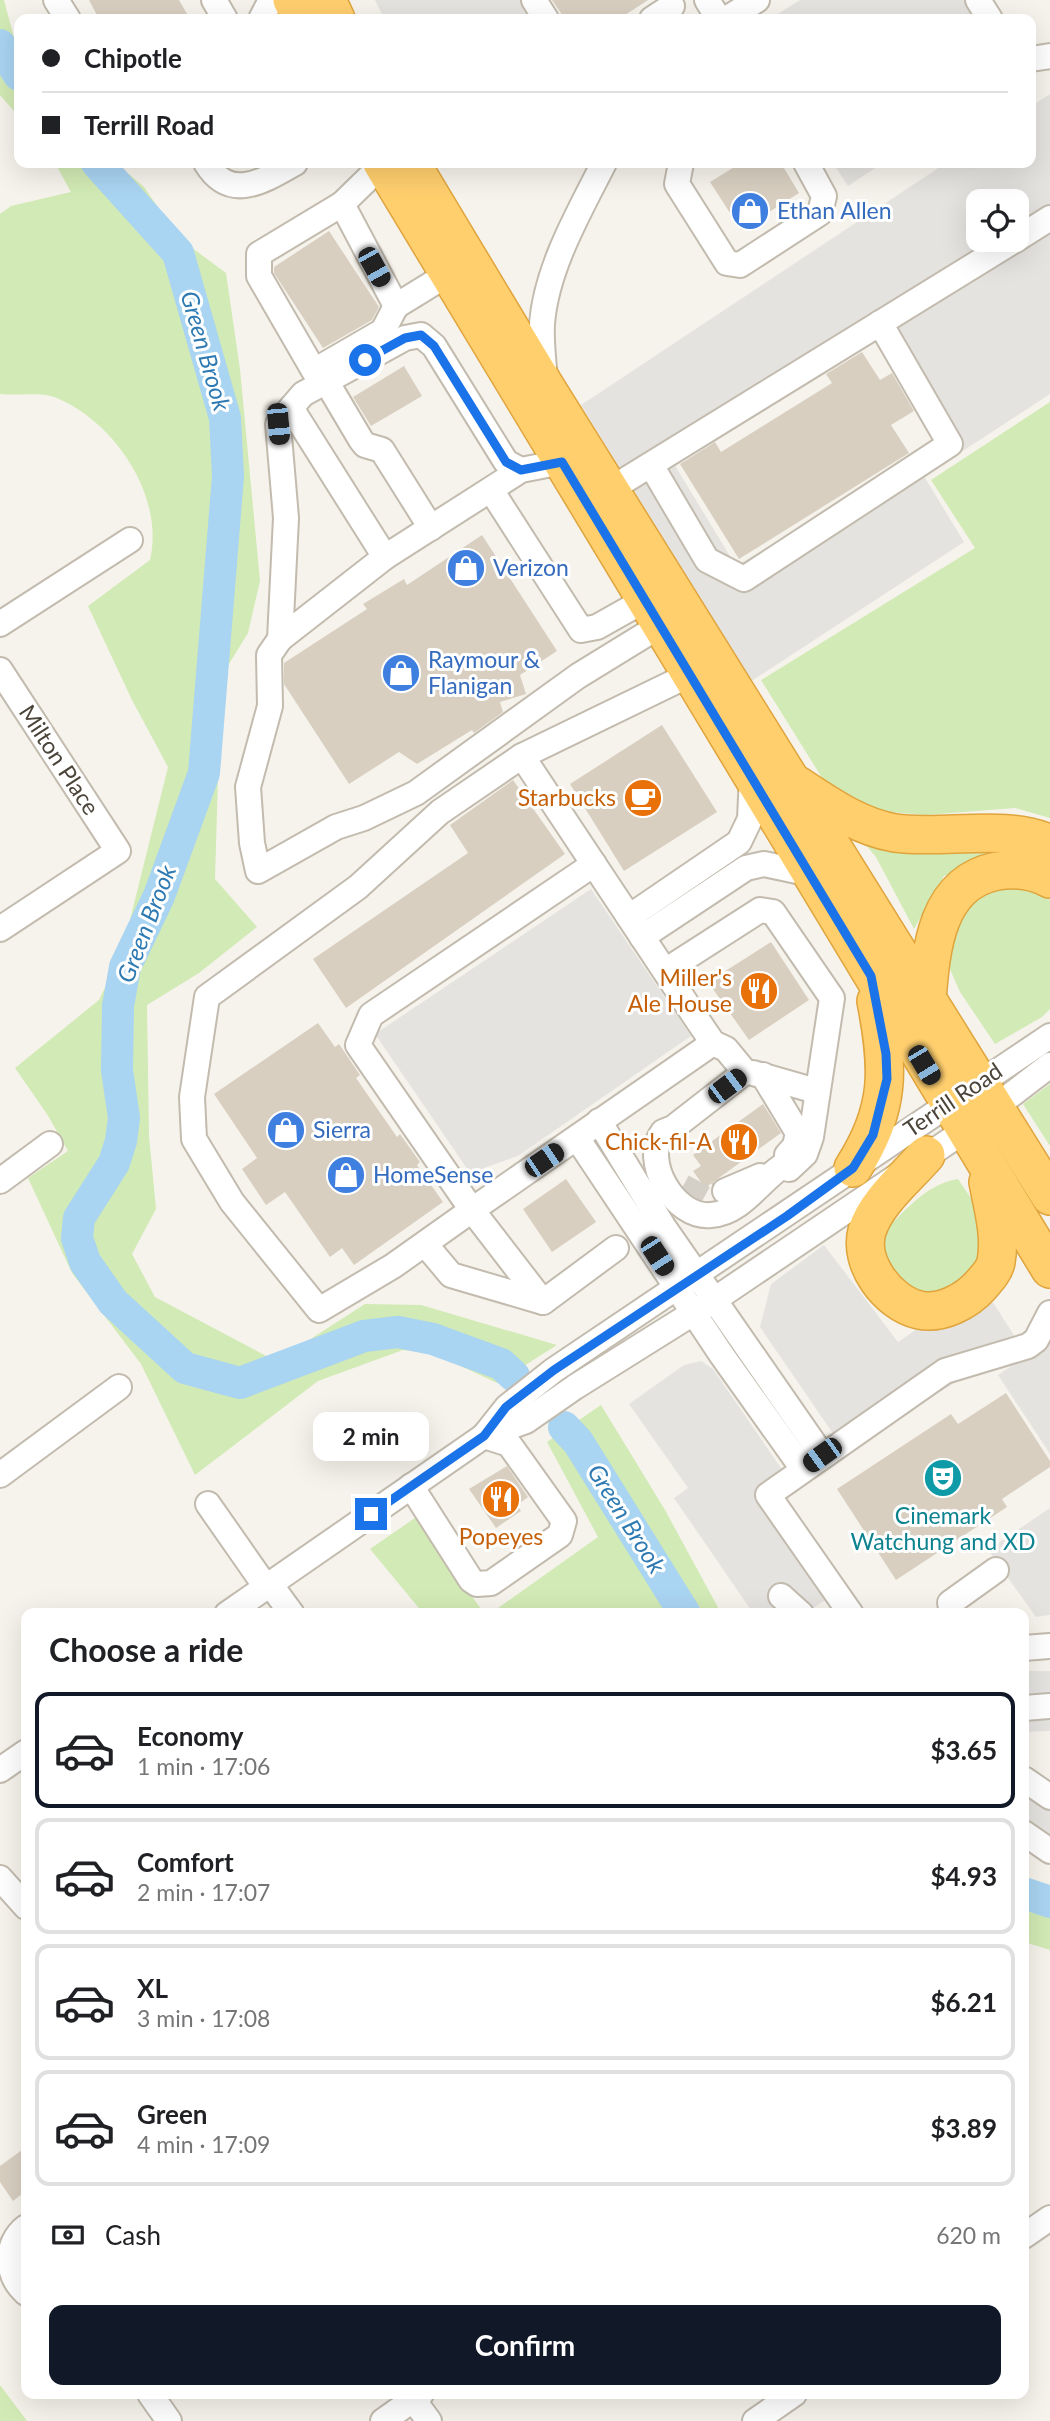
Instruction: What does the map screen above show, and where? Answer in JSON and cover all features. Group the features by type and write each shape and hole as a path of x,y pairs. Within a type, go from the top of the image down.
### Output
{"highway":[{"path":"395,168 545,386 611,489 691,674 984,1164 1050,1269"},
{"path":"395,168 448,274 562,462 657,599 792,781 1050,1196"},
{"path":"792,781 850,817 894,833 1020,835 1050,844"},
{"path":"927,1000 935,937 943,912 954,895 986,873 1007,869 1026,870 1050,879"},
{"path":"853,1168 873,1135 887,1079 886,1054 871,976"},
{"path":"926,1155 877,1210 866,1239 870,1264 884,1288 920,1310 953,1306 976,1291 995,1266 998,1244 984,1164"}],"street":[{"path":"734,14 757,0"},
{"path":"210,168 218,180 232,187 257,182 285,168"},
{"path":"386,168 342,204 259,254 259,276 314,371 383,331 396,306 448,274"},
{"path":"545,386 542,340 545,306 556,267 602,168"},
{"path":"679,168 677,184 727,263 733,266 740,265 820,213 824,196 809,168"},
{"path":"342,204 396,306"},
{"path":"1029,231 1050,218"},
{"path":"611,489 995,252"},
{"path":"651,464 707,560 744,579 950,444 880,323"},
{"path":"280,639 286,518 278,424 303,394 405,338 421,335 434,346 506,462 521,470"},
{"path":"326,381 361,440 365,445 382,450 431,528"},
{"path":"291,408 385,557"},
{"path":"562,462 521,470 385,557 280,639 269,655 270,706 248,787 252,843 258,871 336,827 364,818 416,793 578,676 657,599 707,560"},
{"path":"491,490 581,630 597,628 657,599"},
{"path":"0,624 130,540"},
{"name":"Milton Place","path":"0,670 118,851 0,929"},
{"path":"691,674 522,757 440,812 358,887 207,996 192,1097 194,1139 232,1202 319,1310 425,1244 713,1043"},
{"path":"522,757 713,1043 726,1049 754,1074 798,1133 795,1146 780,1161 764,1185 720,1213 707,1216 687,1208 674,1196 656,1170 655,1146 663,1132 754,1074"},
{"path":"636,927 739,842 750,819 752,774"},
{"path":"543,1302 472,1210 358,1045 371,1015 594,864"},
{"path":"636,927 746,868 764,864 811,874"},
{"path":"665,971 760,910 773,912 832,998 811,1137 804,1154 789,1169 758,1175 725,1191"},
{"name":"Terrill Road","path":"516,1414 554,1370 853,1168 956,1117 986,1096 1050,1036"},
{"name":"Terrill Road","path":"235,1608 516,1414 575,1387 714,1300 926,1155 956,1117 986,1096 1050,1065"},
{"path":"754,1074 815,1100"},
{"path":"598,1121 688,1281 693,1313 813,1462"},
{"path":"673,1128 667,1155 671,1168 683,1186"},
{"path":"576,1138 688,1281 714,1300 813,1462"},
{"path":"0,1181 50,1144"},
{"path":"425,1244 451,1275 543,1302"},
{"path":"543,1302 616,1248"},
{"path":"847,1608 768,1495 945,1371 1028,1346 1036,1340 1050,1313"},
{"path":"0,1475 119,1387"},
{"path":"411,1486 471,1580 477,1584 491,1583 560,1535 564,1521 509,1444 484,1436"},
{"path":"208,1504 287,1608"},
{"path":"951,1608 950,1603 996,1570"},
{"path":"781,1596 794,1608"},
{"path":"1029,1648 1050,1646"},
{"path":"1029,1708 1050,1706"},
{"path":"0,1770 21,1755"},
{"path":"1029,1782 1050,1797"},
{"path":"1029,1836 1050,1851"},
{"path":"0,1878 21,1901"},
{"path":"1029,2233 1050,2218"},
{"path":"21,2233 14,2242 10,2255 15,2281 21,2288"},
{"path":"154,2399 169,2421"},
{"path":"383,2421 410,2399"},
{"path":"416,2399 429,2421"},
{"path":"755,2421 787,2399"}],"green space":[{"path":"0,0 4,0 14,38 14,111 0,95"},
{"path":"58,168 122,168 144,187 180,239 226,273 240,369 260,581 248,633 221,677 215,879 257,927 199,973 147,1005 149,1136 156,1209 132,1254 155,1297 270,1358 295,1349 365,1304 421,1305 557,1345 497,1383 431,1352 403,1350 318,1381 195,1475 141,1364 72,1273 28,1178 68,1151 47,1114 15,1068 99,1000 122,952 168,767 132,700 88,606 150,560 153,536 150,511 142,486 115,442 76,408 54,397 0,394 0,214 11,206 71,192"},
{"path":"1050,402 1050,818 1015,808 926,815 880,811 824,781 761,680 975,548 931,480"},
{"path":"855,832 1035,855 987,860 944,876 914,929 876,857"},
{"path":"991,888 1031,888 1050,900 1050,1009 1042,1017 995,1044 960,992 946,960 962,905"},
{"path":"1050,1084 1050,1146 1023,1104"},
{"path":"958,1179 989,1225 990,1248 945,1299 897,1286 879,1237 925,1193"},
{"path":"601,1405 665,1510 718,1608 498,1608 598,1537 547,1442"},
{"path":"415,1518 480,1608 419,1608 370,1549"},
{"path":"1029,1880 1050,1888 1050,1950 1029,1944"},
{"path":"0,2385 27,2421 0,2421"}],"shaded area":[{"path":"375,0 546,0 555,14 382,14"},
{"path":"800,0 986,0 995,14 778,14"},
{"path":"1050,94 1050,394 952,458 877,333 671,459 736,566 913,458 964,542 750,682 581,405 938,168 1036,168 1036,103"},
{"path":"836,168 875,168 848,186"},
{"path":"591,889 691,1036 518,1156 470,1173 375,1034"},
{"path":"824,1245 898,1342 926,1323 957,1325 992,1301 1019,1343 845,1451 760,1327 771,1284"},
{"path":"1050,1340 1050,1454 998,1375"},
{"path":"701,1361 713,1369 796,1490 768,1515 827,1599 814,1608 750,1608 674,1498 688,1488 629,1404 684,1365"},
{"path":"1050,1508 1050,1615 1036,1617 988,1550"},
{"path":"1029,1671 1050,1671 1050,1731 1029,1732"},
{"path":"1029,1788 1050,1802 1050,1857 1029,1842"}],"building":[{"path":"89,0 179,0 187,14 96,14"},
{"path":"552,0 648,0 627,14 562,14"},
{"name":"Ethan Allen","path":"733,168 784,168 799,193 741,230 710,182"},
{"path":"329,231 379,307 372,320 323,348 274,273 274,267"},
{"path":"862,352 880,380 892,373 914,411 891,425 909,453 739,559 680,464 715,442 721,452 832,383 826,374"},
{"path":"404,366 422,396 371,426 353,397"},
{"name":"Raymour & Flanigan","path":"482,535 557,651 520,675 526,694 500,702 503,712 474,733 472,730 417,764 399,752 349,784 284,684 284,663 367,609 363,604 404,579 407,585"},
{"name":"Starbucks","path":"662,725 717,812 624,871 570,784"},
{"path":"513,780 565,854 346,1008 313,959 468,853 450,825"},
{"name":"Miller's Ale House","path":"771,942 809,1000 749,1040 708,982"},
{"path":"318,1023 335,1047 339,1044 360,1075 356,1078 397,1137 400,1134 420,1162 417,1165 443,1202 354,1265 342,1248 330,1257 285,1192 266,1205 242,1169 257,1158 214,1094"},
{"name":"Chick-fil-A","path":"763,1104 781,1133 705,1188 693,1171 701,1166 693,1155"},
{"path":"566,1179 596,1222 552,1252 523,1209"},
{"name":"Cinemark Watchung and XD","path":"1006,1393 1050,1461 1050,1467 1002,1499 1007,1507 896,1580 837,1489 951,1414 958,1424"},
{"name":"Popeyes","path":"507,1466 528,1497 517,1505 521,1511 496,1528 469,1489"},
{"path":"21,2151 21,2195 13,2201 0,2182 0,2166"}],"waterway":[{"name":"Green Brook","path":"0,45 14,67"},
{"name":"Green Brook","path":"102,168 178,253 225,418 228,476 204,773 159,896 125,967 118,1006 117,1070 124,1118 121,1141 114,1163 79,1218 77,1238 85,1262 113,1302 185,1368 240,1383 364,1336 398,1332 433,1339 501,1364 514,1376"},
{"name":"Green Brook","path":"564,1427 578,1442 681,1608"},
{"name":"Green Brook","path":"1029,1895 1050,1902"}],"tunnel":[{"path":"683,1186 705,1198 725,1191"}],"place":[{"name":"Ethan Allen","path":"750,211"},
{"name":"Verizon","path":"466,568"},
{"name":"Raymour & Flanigan","path":"401,673"},
{"name":"Starbucks","path":"643,798"},
{"name":"Miller's Ale House","path":"759,991"},
{"name":"Sierra","path":"286,1130"},
{"name":"Chick-fil-A","path":"739,1142"},
{"name":"HomeSense","path":"346,1175"},
{"name":"Cinemark Watchung and XD","path":"943,1478"},
{"name":"Popeyes","path":"501,1499"}],"route":[{"path":"365,360 405,338 421,335 434,346 506,462 521,470 562,462 871,976 886,1054 887,1079 873,1135 853,1168 787,1216 554,1370 506,1407 484,1436 371,1514"}]}
